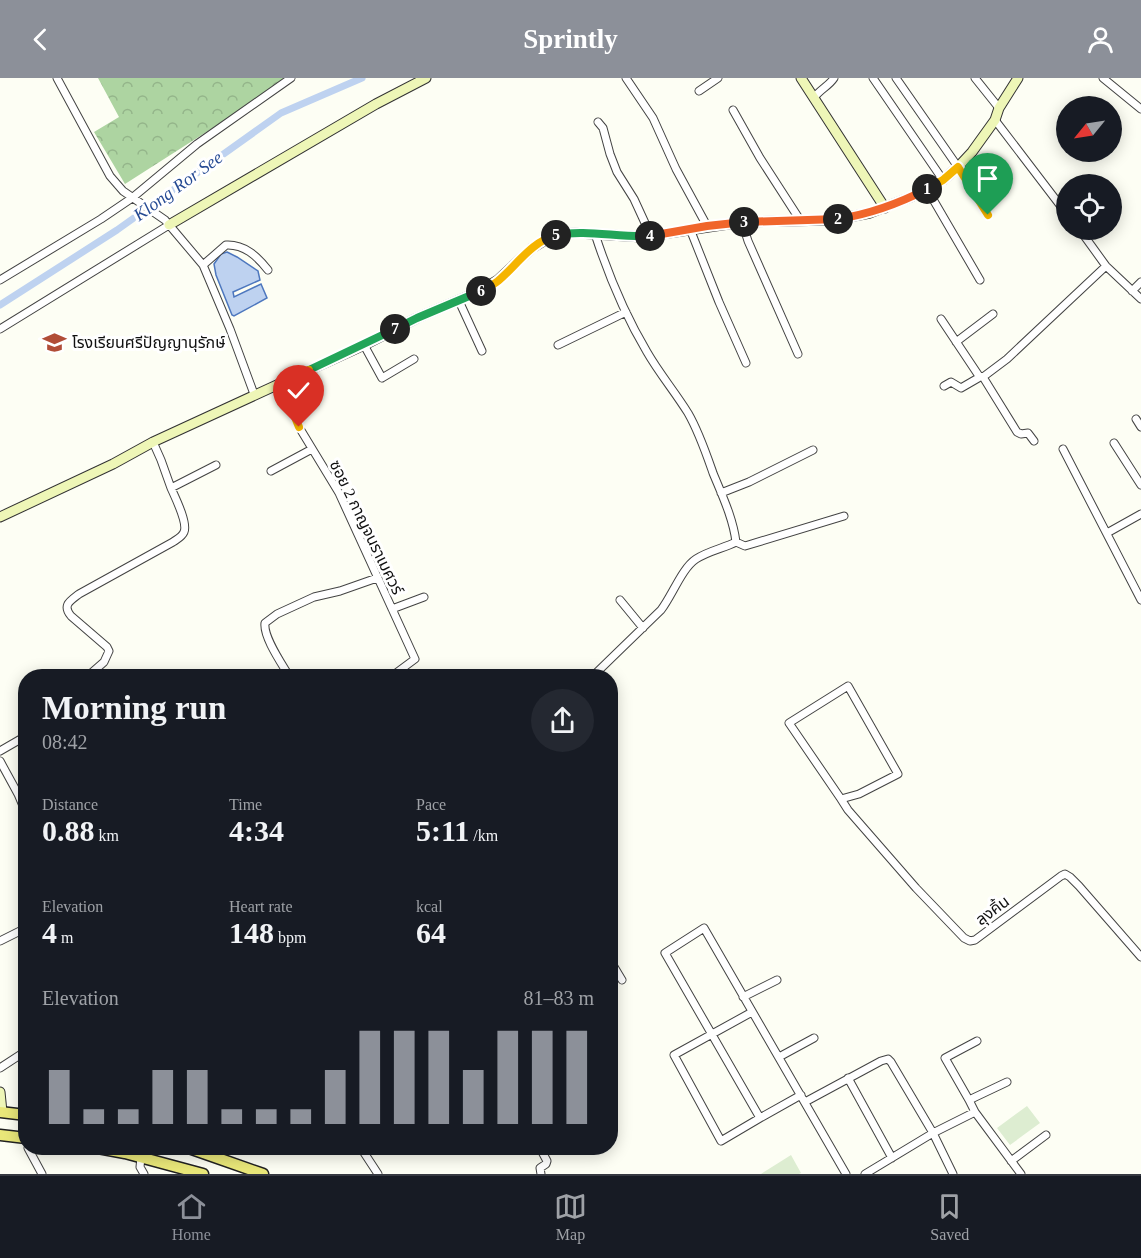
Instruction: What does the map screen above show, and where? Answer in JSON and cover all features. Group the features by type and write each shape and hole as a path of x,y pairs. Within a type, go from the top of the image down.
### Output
{"main road":[{"path":"1,1112 18,1114"},
{"path":"0,1135 18,1138"},
{"path":"131,1155 203,1174"},
{"path":"221,1155 262,1174"}],"street":[{"path":"57,78 110,176 123,191 167,223 203,266 254,394"},
{"path":"0,280 134,199 197,144 291,78"},
{"path":"0,329 167,223 426,78"},
{"path":"626,78 653,118 676,169 707,226"},
{"path":"699,91 718,78"},
{"path":"801,78 885,208"},
{"path":"814,98 834,78"},
{"path":"873,78 943,180"},
{"path":"896,78 958,167 988,215"},
{"path":"975,78 999,108"},
{"path":"0,517 254,394 478,292 498,280 545,239 566,234 651,236 742,222 840,219 885,208 927,189 943,180 958,167 995,120 999,108 1018,78"},
{"path":"1103,78 1141,109"},
{"path":"732,110 800,220"},
{"path":"995,120 1056,200"},
{"path":"598,122 603,128 617,172 634,199 651,236"},
{"path":"927,189 980,280"},
{"path":"742,222 748,241 798,354"},
{"path":"690,229 746,363"},
{"path":"595,234 626,312 651,359 693,423 733,525 736,543"},
{"path":"1087,240 1106,266 1141,299"},
{"path":"203,266 229,244 254,255 268,270"},
{"path":"944,386 951,382 961,388 982,377 1006,359 1106,266"},
{"path":"1132,291 1141,282"},
{"path":"459,301 482,351"},
{"path":"558,345 626,312"},
{"path":"956,342 993,314"},
{"path":"941,319 1017,432 1028,434 1034,441"},
{"path":"364,345 382,378 414,359"},
{"name":"ซอย 2 กาญจนราเมศวร์","path":"281,383 299,427 339,493 415,659 401,669"},
{"path":"1136,418 1141,427"},
{"path":"96,669 104,662 109,651 103,643 71,616 66,607 67,604 80,594 173,542 185,530 153,442"},
{"path":"1114,443 1141,485"},
{"path":"271,471 312,449"},
{"path":"1063,449 1141,600"},
{"path":"721,493 749,482 813,450"},
{"path":"171,488 216,465"},
{"path":"1107,533 1141,514"},
{"path":"601,669 661,610 685,570 701,556 736,543 744,546 844,516"},
{"path":"285,669 264,628 265,623 278,614 314,597 377,578"},
{"path":"392,609 424,597"},
{"path":"620,600 643,628"},
{"name":"ลุงคิ้น","path":"841,799 859,794 898,774 848,686 789,723 841,799 870,837 966,940 975,940 1065,874 1079,886 1141,957"},
{"path":"0,751 18,741"},
{"path":"0,761 18,794"},
{"path":"760,1118 665,953 704,928 846,1174"},
{"path":"0,941 18,932"},
{"path":"618,973 622,980"},
{"path":"743,997 777,980"},
{"path":"752,1012 674,1055 721,1141 801,1095"},
{"path":"779,1057 814,1038"},
{"path":"977,1041 945,1058 975,1112 1021,1174"},
{"path":"0,1068 18,1056"},
{"path":"805,1102 884,1059 889,1060 933,1133 953,1174"},
{"path":"848,1078 892,1158"},
{"path":"969,1100 1007,1082"},
{"path":"0,1092 1,1112"},
{"path":"866,1174 933,1133 975,1112"},
{"path":"1011,1161 1046,1135"},
{"path":"32,1155 42,1174"},
{"path":"366,1155 378,1174"},
{"path":"541,1174 540,1168 547,1161 544,1155"},
{"path":"141,1157 140,1168 144,1174"}],"green space":[{"path":"98,78 291,78 125,184 94,132 119,117"},
{"path":"1027,1106 1040,1123 1010,1145 997,1128"},
{"path":"791,1155 801,1173 761,1174"}],"water":[{"path":"227,252 258,271 260,280 233,292 234,297 261,284 267,298 234,316 216,275 214,264 221,254"}],"waterway":[{"name":"Klong Ror See","path":"0,305 117,230 281,113 362,78"}],"place":[{"name":"โรงเรียนศรีปัญญานุรักษ์","path":"54,342"}],"route":[{"path":"299,427 281,383 417,318 478,292 498,280 532,248 550,237 578,233 651,236 742,222 853,217 885,208 911,197 943,180 958,167 988,215"}]}
